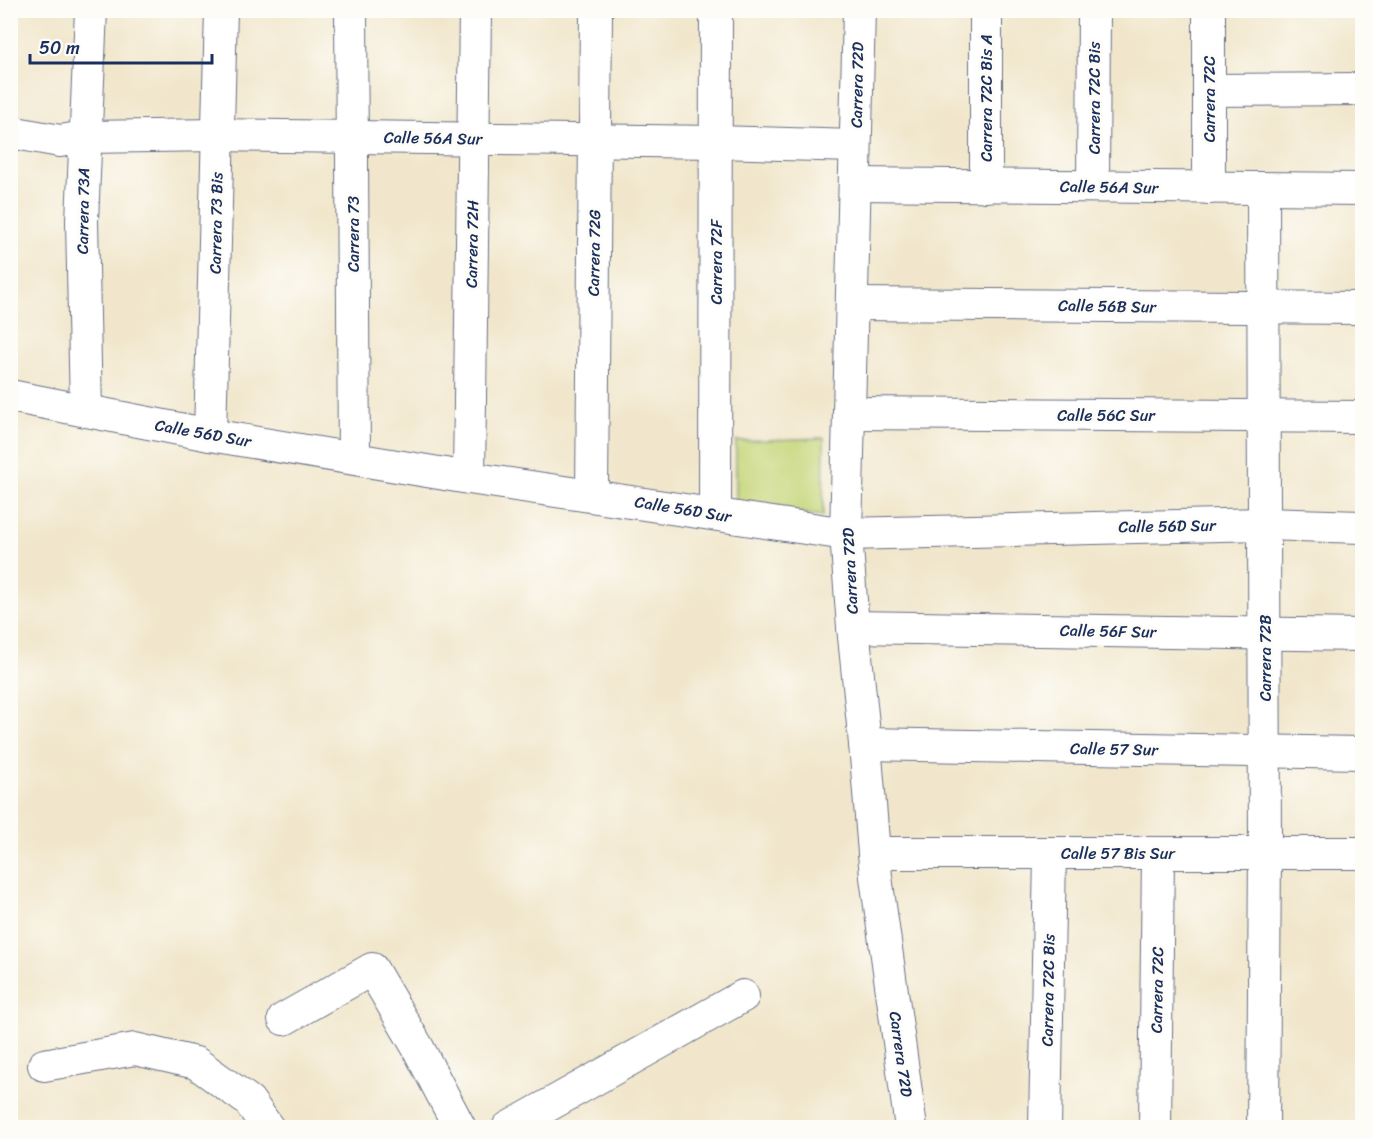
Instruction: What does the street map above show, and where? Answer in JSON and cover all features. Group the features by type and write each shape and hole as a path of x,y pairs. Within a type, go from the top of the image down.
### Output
{"street":[{"name":"Carrera 73A","path":"86,411 82,221 91,10"},
{"name":"Carrera 73 Bis","path":"210,435 221,10"},
{"name":"Carrera 73","path":"351,10 354,459"},
{"name":"Carrera 72H","path":"469,478 475,10"},
{"name":"Carrera 72G","path":"592,496 596,10"},
{"name":"Carrera 72F","path":"715,514 716,10"},
{"name":"Carrera 72D","path":"859,10 846,534 876,877 911,1128"},
{"name":"Carrera 72C Bis A","path":"986,10 986,186"},
{"name":"Carrera 72C Bis","path":"1094,10 1094,186"},
{"name":"Carrera 72C","path":"1209,10 1209,188"},
{"path":"1209,90 1362,89"},
{"name":"Calle 56A Sur","path":"10,132 60,141 85,137 218,135 855,146"},
{"name":"Calle 56A Sur","path":"855,184 1362,189"},
{"name":"Carrera 72B","path":"1263,188 1265,633 1263,1128"},
{"name":"Calle 56B Sur","path":"852,304 1362,308"},
{"name":"Calle 56D Sur","path":"10,396 210,435 469,478 846,534 1264,524 1362,526"},
{"name":"Calle 56C Sur","path":"849,413 1362,417"},
{"name":"Calle 56F Sur","path":"853,627 1362,635"},
{"name":"Calle 57 Sur","path":"865,744 1362,753"},
{"name":"Calle 57 Bis Sur","path":"874,853 1362,853"},
{"name":"Carrera 72C Bis","path":"1045,1128 1050,853"},
{"name":"Carrera 72C","path":"1155,1128 1158,853"},
{"path":"284,1018 372,969 417,1046 459,1128"},
{"path":"508,1128 743,996"},
{"path":"44,1065 135,1049 196,1063 249,1101 268,1128"}],"green space":[{"path":"824,438 823,516 736,505 736,441"}]}
